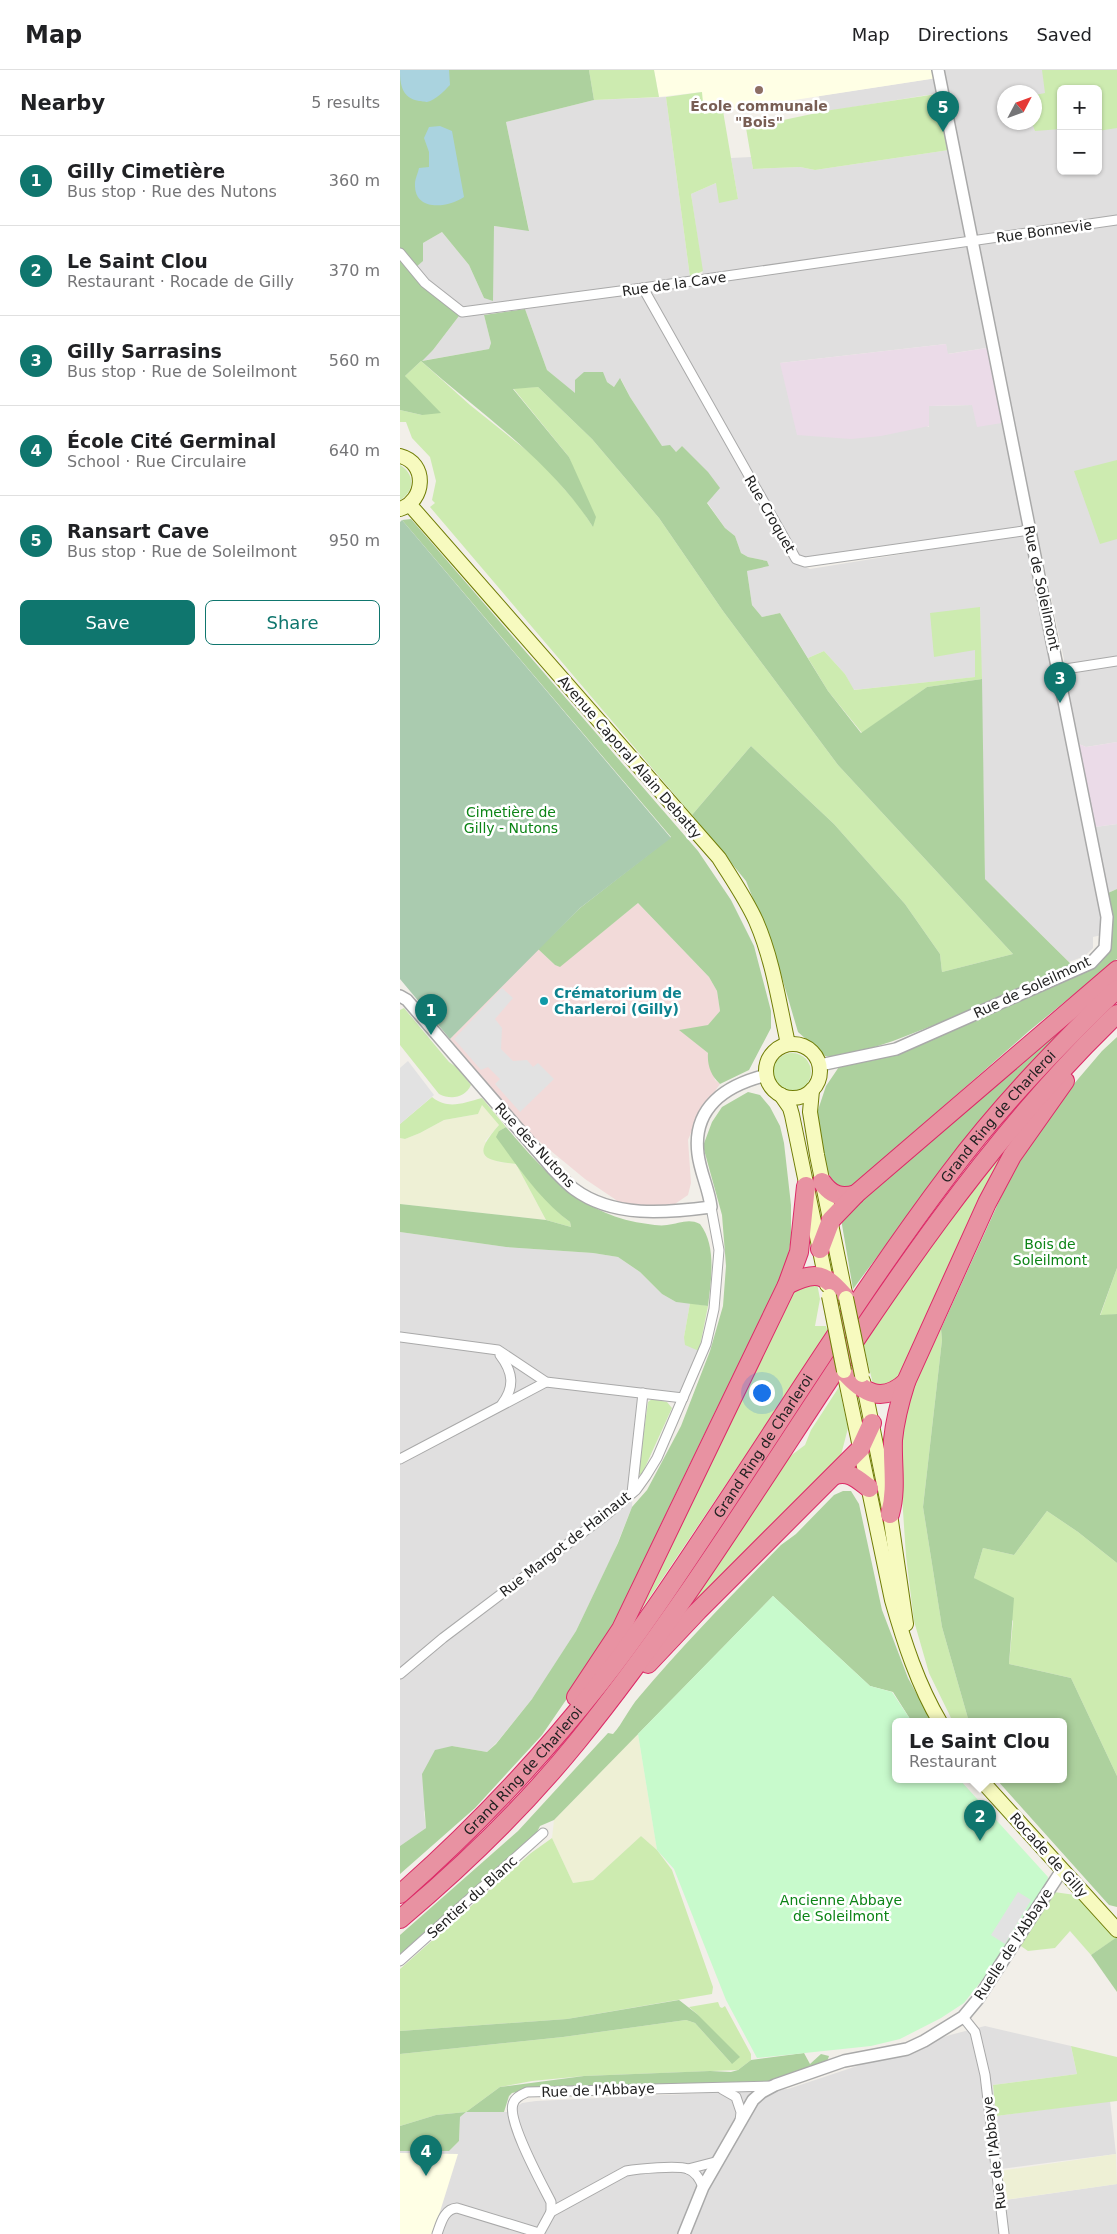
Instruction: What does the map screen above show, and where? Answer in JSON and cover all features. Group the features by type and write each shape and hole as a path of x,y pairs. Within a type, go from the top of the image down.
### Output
{"highway":[{"path":"820,1249 831,1220 856,1194 1117,970"},
{"name":"Grand Ring de Charleroi","path":"400,1894 479,1822 543,1753 602,1682 650,1614 870,1286 949,1174 1032,1074 1117,989"},
{"name":"Grand Ring de Charleroi","path":"400,1919 480,1845 576,1744 701,1572 926,1238 1003,1137 1047,1085 1117,1014"},
{"path":"890,1514 895,1498 893,1440 897,1410 906,1382 987,1203 1012,1156 1040,1113 1084,1059 1093,1037"},
{"path":"543,1753 577,1696 621,1629 787,1285 799,1252 814,1184 837,1196 847,1197 856,1194"},
{"path":"787,1285 802,1278 814,1276 835,1286"},
{"path":"855,1382 880,1394 895,1392 906,1382"},
{"path":"620,1686 642,1671 698,1610 860,1449 872,1423"},
{"path":"835,1475 845,1473 854,1476 869,1488"}],"main road":[{"path":"400,456 412,462 421,479 420,489 416,498 405,507"},
{"name":"Avenue Caporal Alain Debatty","path":"405,507 719,858 743,895 756,922 778,991 788,1044"},
{"path":"781,1095 792,1098 803,1096 812,1090 819,1079 820,1066 816,1056 808,1048 798,1044 788,1044 774,1052 767,1067 767,1075 769,1083 790,1108 814,1184 831,1220 835,1286 855,1382 860,1449 892,1600 921,1684 938,1718"},
{"path":"812,1090 810,1112 820,1249 835,1286"},
{"path":"855,1382 872,1423 890,1514 910,1654"},
{"name":"Rocade de Gilly","path":"984,1783 1117,1930"}],"street":[{"name":"Rue de Soleilmont","path":"820,1066 896,1048 1090,963 1104,948 1107,917 938,70"},
{"name":"Rue Bonnevie","path":"971,242 1117,220"},
{"name":"Rue de la Cave","path":"400,253 425,283 462,312 971,242"},
{"name":"Rue Croquet","path":"643,288 796,559 805,562 865,555 1030,530"},
{"path":"1059,670 1117,661"},
{"name":"Rue des Nutons","path":"400,996 407,1000 552,1168 574,1189 602,1205 632,1211 679,1212 711,1207"},
{"path":"711,1207 709,1190 698,1155 698,1133 704,1116 713,1102 727,1089 746,1080 767,1075"},
{"name":"Rue Margot de Hainaut","path":"400,1674 443,1638 632,1493 646,1476 657,1458 706,1344 714,1309 719,1250 711,1207"},
{"path":"400,1337 495,1350 546,1382 683,1398"},
{"path":"495,1350 505,1362 511,1377 510,1391 502,1405"},
{"path":"400,1459 546,1382"},
{"path":"632,1493 643,1393"},
{"name":"Sentier du Blanc","path":"400,1961 543,1833"},
{"name":"Ruelle de l'Abbaye","path":"963,2017 978,1999 1062,1870"},
{"path":"684,2234 703,2187 716,2162 753,2100 762,2092 844,2060 907,2049 963,2017"},
{"name":"Rue de l'Abbaye","path":"963,2017 975,2032 985,2075 1004,2234"},
{"name":"Rue de l'Abbaye","path":"551,2212 551,2202 523,2145 513,2115 512,2106 516,2098 528,2092 775,2086"},
{"path":"717,2087 736,2097 741,2112 740,2122"},
{"path":"437,2234 444,2216 451,2209 457,2208 539,2234 551,2212 626,2171 637,2169 688,2169 716,2162"},
{"path":"688,2169 700,2179 703,2187"}],"shaded area":[{"name":"École communale \"Bois\"","path":"654,70 935,70 937,78 704,114 701,92 659,97"},
{"path":"944,70 1117,70 1117,216 976,236"},
{"path":"937,78 940,93 822,112 819,96"},
{"path":"666,97 690,277 607,293 483,311 491,343 489,349 421,361 433,350 462,312 415,268 423,260 423,243 442,232 469,265 484,298 493,226 529,230 506,122 594,100"},
{"path":"949,150 965,239 703,276 691,194 716,183 738,199 731,158 751,157 753,169 800,167 815,170"},
{"path":"1117,224 1117,659 1066,669 980,258 979,244"},
{"path":"971,242 993,347 947,354 946,344 780,363 929,427 929,406 972,405 1008,422 1030,530 809,562 795,553 648,287"},
{"path":"644,291 796,562 810,569 1026,534 1106,934 1093,937 1093,948 1085,956 1069,962 985,879 980,607 975,650 976,677 853,690 845,674 824,651 808,658 780,613 762,617 752,605 747,571 768,566 767,561 748,557 741,553 735,536 725,528 707,502 682,446 676,452 662,447 630,397 621,379 614,387 607,382 575,394 547,370 525,309"},
{"path":"946,344 948,354 993,347 1008,422 977,427 972,405 929,406 929,426 881,436 851,439 797,435 780,363"},
{"path":"1117,665 1117,742 1086,747 1079,744 1064,673"},
{"path":"1117,742 1117,824 1095,827 1079,744 1086,747"},
{"path":"1117,824 1117,889 1108,893 1095,827"},
{"path":"638,903 709,977 717,991 720,1011 708,1026 680,1030 708,1053 715,1080 720,1084 698,1115 688,1140 691,1183 688,1195 672,1206 625,1206 585,1179 528,1132 450,1039 538,949 555,965 560,966"},
{"path":"502,988 513,998 495,1019 502,1028 501,1049 513,1061 527,1060 533,1067 538,1063 554,1079 520,1112 495,1084 500,1079 488,1067 481,1070 454,1039"},
{"path":"408,1061 434,1095 400,1124 400,1068"},
{"path":"482,1104 499,1125 485,1141 498,1162 516,1164 546,1220 400,1204 400,1138 405,1139 420,1133 444,1120 478,1114"},
{"path":"400,1232 506,1247 593,1253 618,1257 640,1272 662,1294 676,1302 690,1303 684,1337 699,1351 681,1398 677,1392 646,1390 633,1484 632,1507 614,1552 576,1631 536,1694 487,1752 452,1746 424,1812 426,1828 400,1846"},
{"path":"638,1734 657,1850 641,1836 593,1880 573,1883 552,1838 554,1820"},
{"path":"1018,1892 1031,1900 1005,1944 991,1935"},
{"path":"985,2026 1071,2046 1077,2074 993,2085 996,2116 1110,2101 1116,2154 1001,2169 1005,2200 1117,2184 1117,2234 400,2234 400,2151 449,2151 459,2141 460,2117 466,2112 508,2112 522,2103 536,2101 788,2089 950,2035"},
{"path":"400,2153 458,2154 433,2234 400,2234"},
{"path":"1116,2154 1117,2184 1004,2200 1000,2171"}],"green space":[{"path":"400,70 589,70 594,100 506,122 529,231 494,226 493,301 484,298 469,265 442,232 423,243 423,261 415,268 462,312 433,350 422,361 489,349 491,343 484,315 525,309 547,370 575,393 575,380 584,372 603,372 607,382 614,387 620,378 662,446 670,445 676,452 682,446 708,472 720,488 707,503 725,528 735,536 741,553 748,557 767,561 769,566 747,571 752,605 762,617 780,613 828,691 861,733 927,687 982,679 985,879 1076,969 1041,978 960,1015 893,1041 841,1058 825,1056 798,1032 775,954 746,881 692,815 751,746 834,824 905,904 940,954 942,972 1013,954 838,765 723,611 659,518 592,439 538,387 513,389 569,457 596,517 593,527 576,503 536,459 421,361 405,376 441,413 422,415 400,410"},
{"path":"589,70 654,70 659,97 594,100"},
{"path":"1042,70 1117,70 1117,128 1102,130 1102,85 1057,85 1057,129 1035,131 1042,130 1042,94 1045,93"},
{"path":"702,92 704,114 723,111 738,199 719,203 716,183 691,194 703,271 690,277 666,97"},
{"path":"937,94 949,150 815,170 800,167 753,169 746,128 831,110"},
{"path":"421,361 470,405 540,461 580,507 593,527 569,457 513,388 538,387 592,439 659,518 723,611 838,765 1013,954 942,972 940,954 905,904 834,824 751,746 692,815 430,507 435,503 432,500 436,481 430,457 412,438 406,422 400,422 400,410 422,415 405,376"},
{"path":"1117,460 1117,539 1100,544 1074,471"},
{"path":"400,465 411,478 411,487 400,500"},
{"path":"411,519 698,851 731,900 754,946 771,1011 771,1028 749,1070 720,1084 710,1070 708,1053 679,1030 708,1025 720,1011 717,991 709,977 638,903 560,967 555,965 538,949 580,908 671,837 402,520"},
{"name":"Cimetière de Gilly - Nutons","path":"402,520 671,838 580,908 450,1039 400,979 400,522"},
{"path":"980,607 982,679 927,687 862,733 828,691 808,658 824,651 845,674 854,690 975,677 975,650 934,657 930,613"},
{"path":"1117,889 1117,959 1029,1031 847,1191 833,1182 827,1170 817,1113 826,1086 843,1061 892,1056 1097,965 1111,940 1112,923 1108,893"},
{"path":"404,1008 471,1085 465,1093 457,1097 439,1094 400,1045 400,1010"},
{"path":"1060,1024 1069,1024 1015,1080 952,1157 853,1289 841,1219"},
{"name":"Bois de Soleilmont","path":"1117,1037 1117,1268 1100,1315 1117,1314 1117,1563 1078,1532 1047,1511 1014,1555 983,1548 974,1578 1014,1598 1009,1664 1071,1678 1117,1776 1117,1907 1109,1905 1000,1783 1067,1783 1067,1718 968,1718 942,1627 923,1507 942,1340 941,1329 1012,1173 1061,1099 1102,1051"},
{"path":"792,1053 799,1054 805,1059 810,1065 810,1079 805,1085 799,1090 792,1091 785,1090 779,1085 774,1079 773,1072 774,1065 779,1059 785,1054"},
{"path":"748,1092 760,1095 770,1107 780,1126 784,1143 791,1205 791,1239 786,1267 736,1375 716,1410 661,1524 614,1630 542,1735 475,1808 400,1874 400,1846 426,1828 422,1774 435,1750 452,1746 487,1752 496,1744 532,1699 576,1631 618,1543 632,1507 647,1490 681,1426 710,1351 723,1306 726,1266 722,1215 703,1146 712,1122 722,1107"},
{"path":"432,1097 438,1101 450,1104 482,1098 506,1127 499,1131 522,1172 560,1214 570,1222 571,1227 546,1220 516,1164 488,1158 484,1154 483,1149 486,1143 499,1125 482,1105 478,1114 444,1120 420,1133 405,1139 400,1138 400,1124"},
{"path":"1027,1121 899,1383 881,1390 873,1384 863,1343 973,1187"},
{"path":"506,1127 551,1176 585,1202 604,1212 625,1220 655,1225 687,1221 700,1224 709,1242 711,1253 712,1264 708,1306 676,1302 662,1294 640,1272 618,1257 593,1253 506,1247 400,1232 400,1204 546,1220 571,1227 570,1222 549,1204 530,1182 496,1137 499,1131"},
{"path":"1117,1268 1117,1314 1100,1316"},
{"path":"817,1283 820,1299 815,1326 826,1326 828,1333 625,1634 787,1299 798,1287"},
{"path":"690,1303 708,1306 699,1351 685,1345 684,1337"},
{"path":"941,1329 942,1340 923,1507 942,1627 968,1718 951,1718 929,1673 914,1621 906,1556 899,1451 904,1413 920,1371"},
{"path":"839,1387 848,1428 840,1459 672,1632 789,1457 805,1445 811,1430"},
{"path":"652,1399 667,1402 672,1408 642,1474 638,1475 648,1402"},
{"path":"843,1491 851,1491 859,1504 882,1610 908,1678 930,1718 909,1718 893,1692 870,1686 773,1596 554,1820 540,1826 536,1834 400,1954 400,1935 518,1831 608,1733 613,1734 639,1697 726,1601 834,1495"},
{"path":"1047,1511 1078,1532 1117,1563 1117,1776 1071,1678 1009,1664 1013,1621 974,1578 983,1548 1014,1555"},
{"name":"Ancienne Abbaye de Soleilmont","path":"773,1596 870,1686 892,1692 909,1718 892,1718 892,1783 963,1783 1048,1877 1047,1883 990,1970 964,2003 941,2018 900,2039 871,2046 757,2058 726,2000 674,1869 657,1850 638,1734"},
{"path":"641,1836 657,1850 672,1870 713,1987 712,1994 567,2019 400,2031 400,1969 531,1853 552,1838 573,1883 593,1880"},
{"path":"1054,1892 1075,1895 1116,1938 1091,1955 1070,1931 1055,1948 1028,1951 1018,1944"},
{"path":"1117,1937 1117,1992 1091,1955"},
{"path":"679,2000 697,2014 740,2057 732,2064 695,2023 686,2020 563,2037 400,2054 400,2031 567,2019"},
{"path":"718,2002 720,2007 725,2006 751,2054 751,2060 738,2070 584,2076 532,2081 500,2087 466,2112 436,2115 400,2126 400,2054 563,2037 686,2020 695,2023 732,2064 697,2014 689,2007"},
{"path":"1071,2046 1117,2057 1117,2101 996,2116 993,2085 1077,2074"},
{"path":"804,2053 810,2064 821,2054 829,2056 827,2062 777,2081 533,2088 512,2093 509,2096 504,2112 466,2112 500,2087 584,2076 710,2071 731,2072 738,2070 751,2060"},
{"path":"466,2112 460,2117 459,2141 449,2151 400,2151 400,2126 436,2115"}],"water":[{"path":"400,70 449,70 450,85 434,99 426,102 419,101 409,97 403,90"},
{"path":"440,126 452,131 464,197 449,204 433,205 420,199 416,193 415,182 419,168 429,167 429,152 424,138 429,127"}],"place":[{"name":"École communale \"Bois\"","path":"759,90"},
{"name":"Ransart Cave","path":"943,132"},
{"name":"Gilly Sarrasins","path":"1060,703"},
{"name":"Crématorium de Charleroi (Gilly)","path":"544,1001"},
{"name":"Gilly Cimetière","path":"431,1035"},
{"name":"Le Saint Clou","path":"980,1841"},
{"name":"École Cité Germinal","path":"426,2176"}]}
